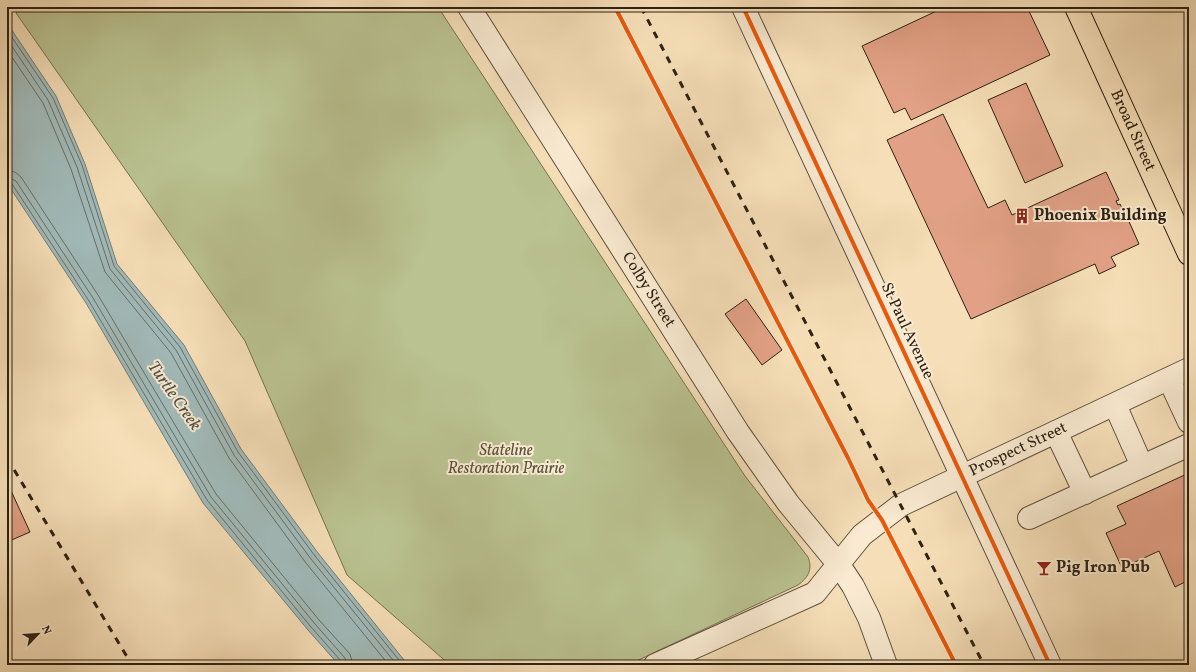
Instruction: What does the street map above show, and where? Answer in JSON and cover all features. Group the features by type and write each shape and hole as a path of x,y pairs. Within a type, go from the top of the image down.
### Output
{"main road":[{"name":"Broad Street","path":"1076,7 1189,254"}],"street":[{"name":"Colby Street","path":"469,7 738,432 788,503 853,586 869,618 886,665"},
{"name":"St Paul Avenue","path":"743,7 961,478 1050,665"},
{"name":"Prospect Street","path":"655,665 801,601 815,593 862,535 901,505 961,478 1189,369"},
{"path":"1169,379 1189,422"},
{"path":"1114,404 1142,466"},
{"path":"1056,432 1085,493"},
{"path":"1029,518 1189,445"}],"green space":[{"name":"Stateline Restoration Prairie","path":"22,7 438,7 745,476 808,557 810,569 807,576 798,585 628,665 450,665 347,575 245,341 16,13"}],"water":[{"name":"Turtle Creek","path":"7,23 56,96 85,164 117,264 184,345 241,449 318,553 408,665 339,665 308,630 203,503 86,303 7,183"}],"building":[{"path":"945,7 1027,7 1050,55 911,120 905,108 894,113 862,46"},
{"path":"1026,83 1063,166 1025,183 988,100"},
{"name":"Phoenix Building","path":"943,114 988,208 1005,200 1012,215 1106,172 1119,200 1116,201 1118,205 1120,204 1125,214 1121,216 1122,219 1127,217 1139,244 1111,257 1116,266 1099,274 1095,264 971,319 887,140"},
{"path":"746,299 782,350 762,365 725,314"},
{"path":"1189,473 1189,580 1175,587 1159,551 1122,568 1106,533 1126,524 1117,506"},
{"path":"7,482 30,532 7,542"}],"railway":[{"path":"641,7 984,665"},
{"path":"7,458 132,665"}],"cycle path":[{"path":"615,7 848,458 868,500 882,520 956,665"},
{"path":"743,7 1050,665"}],"place":[{"name":"Phoenix Building","path":"1022,216"},
{"name":"Pig Iron Pub","path":"1044,568"}]}
